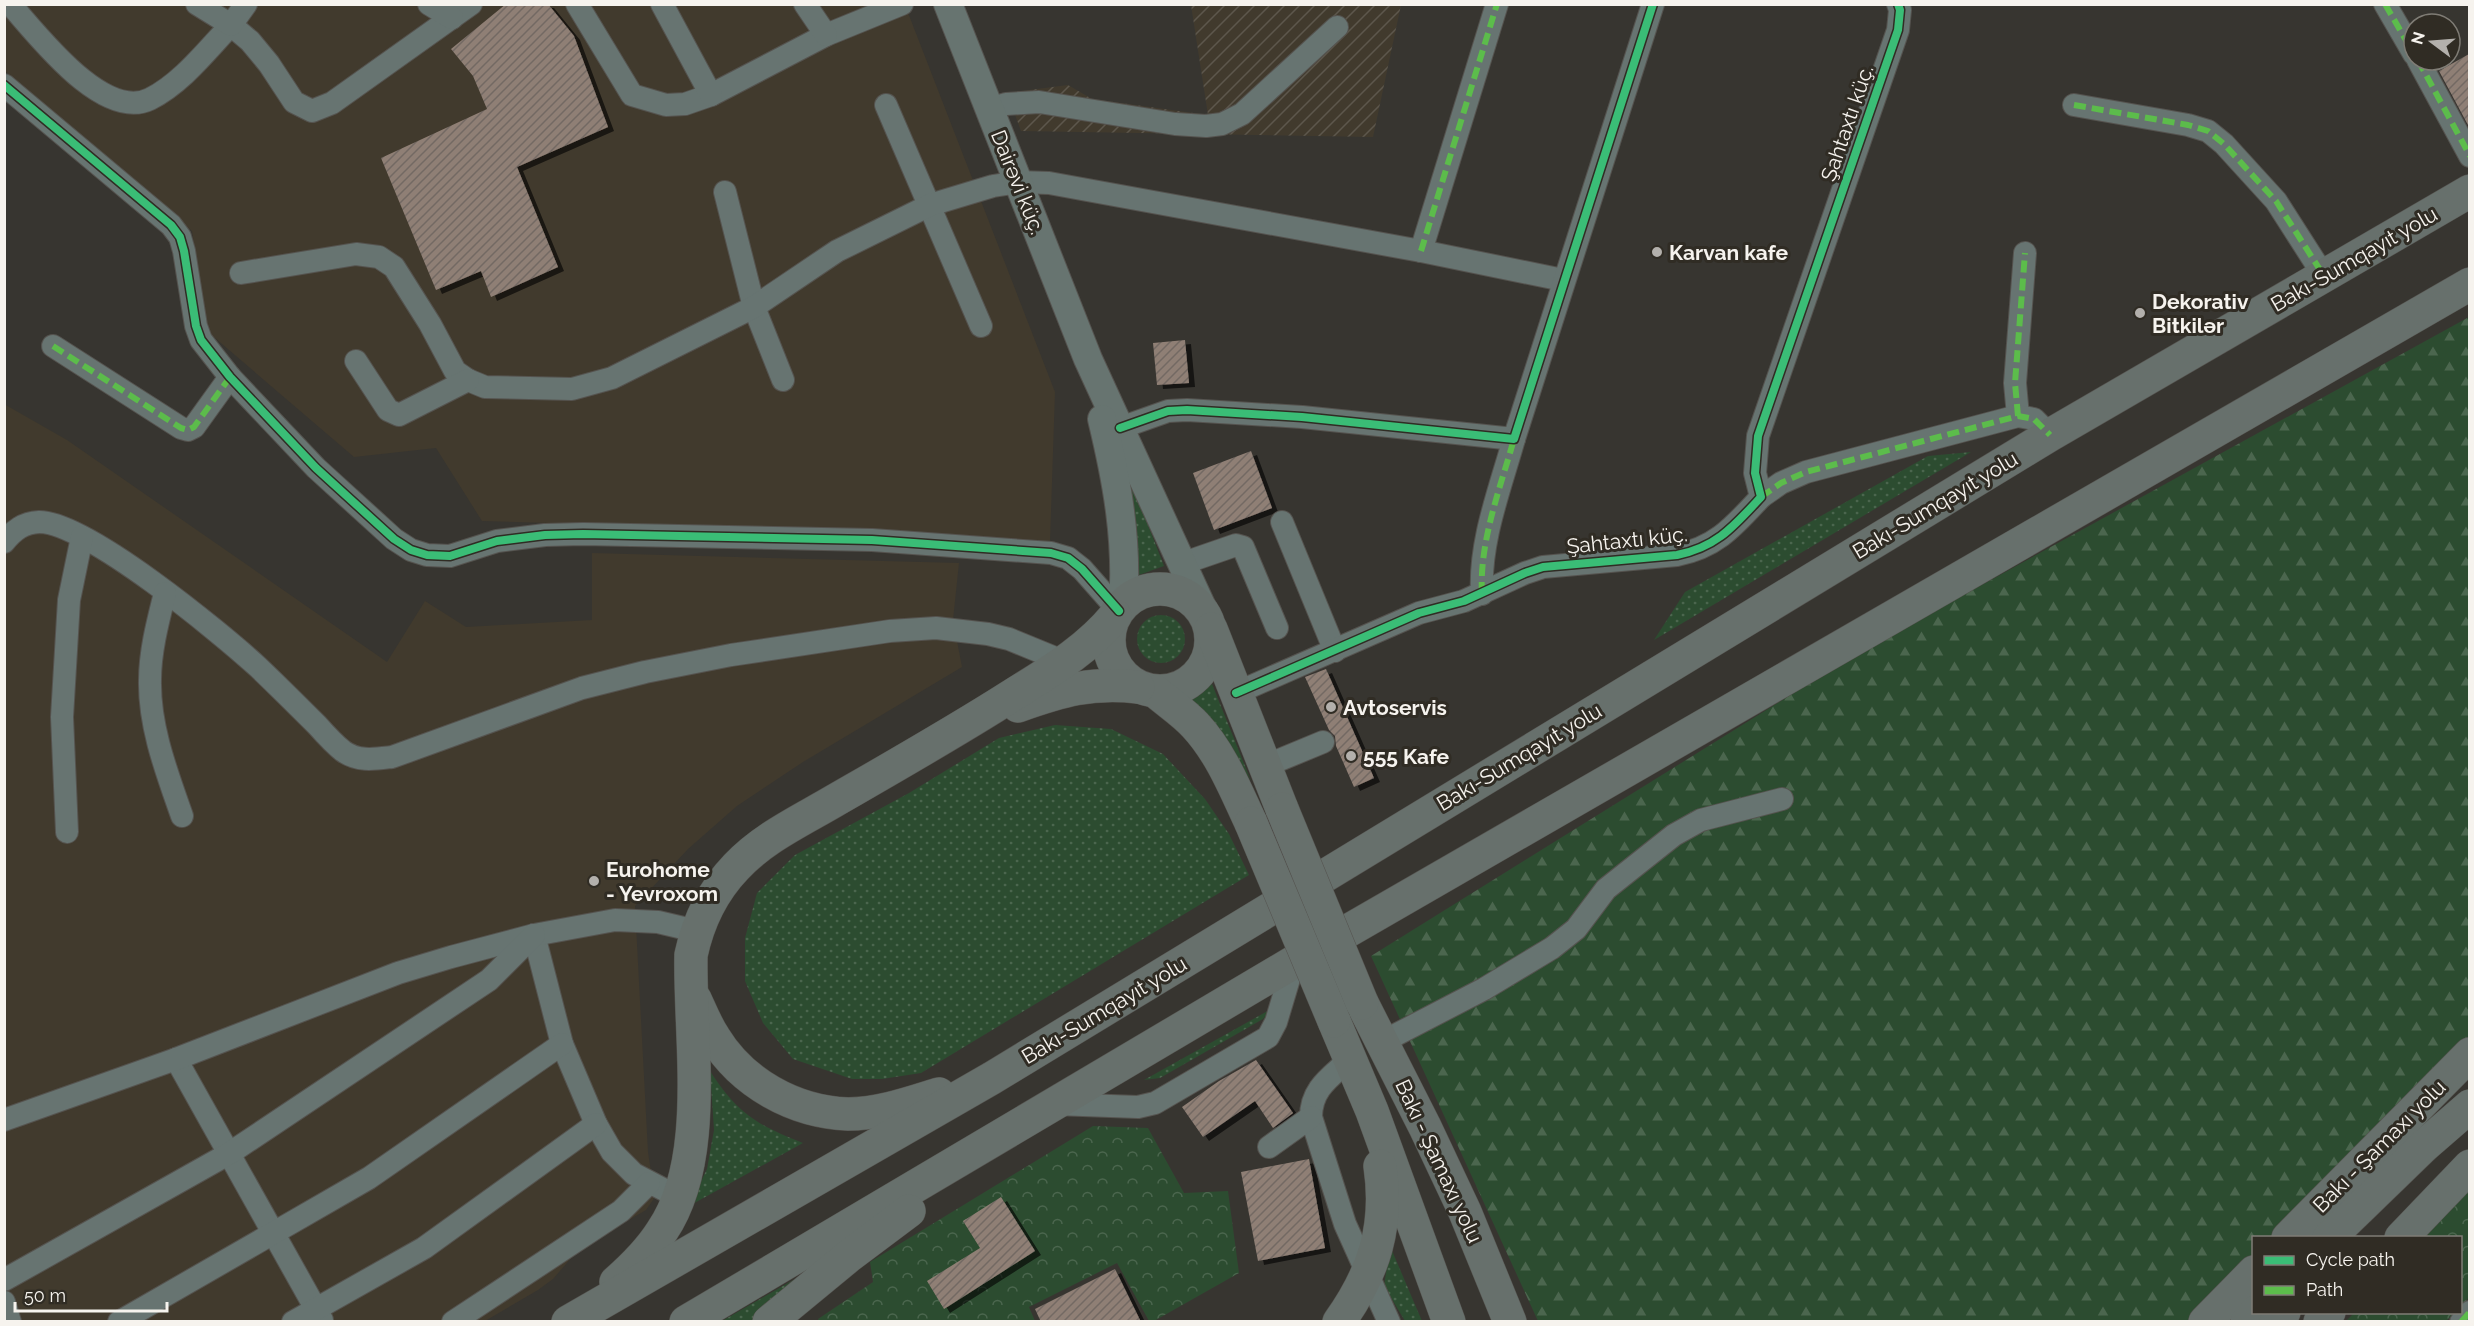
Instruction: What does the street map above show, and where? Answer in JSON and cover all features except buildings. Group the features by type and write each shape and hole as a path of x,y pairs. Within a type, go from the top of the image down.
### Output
{"highway":[{"name":"Bakı-Sumqayıt yolu","path":"572,1319 992,1078 2050,435 2469,191"},
{"path":"686,1322 1294,962 2469,284"},
{"path":"572,1319 633,1267 663,1230 678,1197 688,1168 693,1127 690,990 696,932 711,898 736,867 770,838 966,725 1065,662 1085,648 1133,597 1146,591 1160,589 1174,591 1192,600 1208,620 1212,642 1209,658 1200,673 1188,684 1173,691 1147,690 1110,684 1066,690 966,725"},
{"path":"1119,611 1110,632 1110,648 1115,664 1125,678 1147,690"},
{"name":"Bakı - Şamaxı yolu","path":"1208,620 1282,809 1362,1003 1465,1212 1510,1322"},
{"name":"Bakı - Şamaxı yolu","path":"1147,690 1195,725 1209,742 1221,761 1251,823 1372,1111 1449,1322"},
{"path":"690,990 714,1038 743,1074 782,1099 806,1107 850,1114 880,1110 992,1078"},
{"name":"Bakı - Şamaxı yolu","path":"2290,1236 2469,1054"},
{"path":"769,1322 849,1256 1053,1104"},
{"path":"2331,1236 2469,1106"},
{"path":"1339,1322 1367,1276 1384,1221 1383,1185 1372,1111"},
{"path":"1372,1111 1393,1137 1412,1172 1472,1322"},
{"name":"Bakı - Şamaxı yolu","path":"2357,1236 2469,1118"},
{"path":"2403,1236 2469,1166"},
{"path":"2205,1322 2252,1273"}],"main road":[{"name":"Dairəvi küç.","path":"948,4 1088,359 1180,564 1208,620"},
{"name":"Dairəvi küç.","path":"1088,359 1113,466 1124,538 1119,611"}],"street":[{"path":"10,4 73,74 105,95 133,102 148,100 168,87 231,25 246,4"},
{"path":"197,4 231,25 250,41 269,64 294,102 312,111 332,103 471,4"},
{"path":"429,4 452,18"},
{"path":"577,4 632,95 666,105 685,104 711,94 826,35 902,4"},
{"path":"662,4 711,94"},
{"path":"805,4 826,35"},
{"path":"1421,250 1497,4"},
{"path":"1482,594 1480,571 1484,546 1514,439 1653,4"},
{"name":"Şahtaxtı küç.","path":"1236,693 1419,613 1482,594 1543,567 1699,551 1727,531 1761,497 1755,473 1758,436 1898,30 1900,10 1898,4"},
{"path":"2385,4 2402,33"},
{"path":"989,109 1005,104 1039,102 1174,124 1206,126 1222,124 1242,114 1336,27"},
{"path":"2424,72 2469,156"},
{"path":"4,85 171,225 180,237 184,251 196,326 201,340 230,377 325,476 394,539 411,550 427,555 450,556 497,541 583,534 872,540 1043,553 1068,558 1082,569 1119,611"},
{"path":"886,105 981,326"},
{"path":"2074,105 2188,125 2208,131 2224,144 2276,201 2324,276"},
{"path":"241,273 356,254 379,257 394,267 455,371 468,380 485,387 572,389 612,378 754,307 837,251 930,206 993,186 1018,182 1049,183 1421,250 1563,280"},
{"path":"725,192 754,307 783,380"},
{"path":"2018,416 2015,382 2025,254"},
{"path":"53,346 188,430 194,427 230,377"},
{"path":"356,361 388,410 399,415 468,380"},
{"path":"1120,428 1168,411 1187,410 1302,417 1514,439"},
{"path":"1761,497 1781,483 1806,472 2018,416 2034,419 2050,435"},
{"path":"4,542 15,529 28,523 40,522 57,525 82,537 134,569 257,667 344,752 366,760 392,757 582,688 645,672 730,656 890,632 936,628 988,634 1009,639 1065,662"},
{"path":"1282,522 1335,651"},
{"path":"67,832 62,717 69,600 82,537"},
{"path":"1180,564 1236,545 1243,547 1277,628"},
{"path":"165,593 154,639 150,681 163,763 182,816"},
{"path":"1265,766 1323,742"},
{"path":"1382,1042 1484,989 1552,948 1576,929 1606,889 1674,835 1701,820 1782,799"},
{"path":"4,1120 176,1059 398,973 534,935 615,920 658,922 696,932"},
{"path":"534,935 562,1044 596,1124 623,1164 634,1174 678,1197"},
{"path":"4,1280 230,1153 472,992 508,963 534,935"},
{"path":"1053,1104 1138,1107 1155,1102 1268,1037 1276,1022 1294,962"},
{"path":"119,1322 369,1178 562,1044"},
{"path":"176,1059 319,1315"},
{"path":"1350,1059 1316,1092 1311,1103 1311,1117 1345,1224 1389,1322"},
{"path":"1269,1147 1311,1117"},
{"path":"293,1322 319,1315 424,1248 596,1124"},
{"path":"453,1322 621,1211 649,1183"},
{"path":"4,1302 10,1322"},
{"path":"2461,1322 2469,1312"}],"shaded area":[{"path":"5,5 905,5 1055,392 1050,542 966,536 482,521 436,448 354,457 208,332 192,231 5,71"},
{"path":"1191,5 1401,5 1373,137 1021,131 1007,93 1068,85 1092,99 1208,115"},
{"path":"4,404 67,440 387,662 425,601 466,627 592,620 592,553 959,563 953,620 962,667 803,762 737,806 688,849 635,906 648,1152 655,1197 646,1210 579,1249 553,1279 538,1290 485,1321 5,1321"}],"green space":[{"path":"2469,317 2469,1036 2271,1236 2252,1236 2252,1255 2187,1321 1538,1321 1371,956 1858,653"},
{"path":"1118,448 1164,566 1136,576"},
{"path":"1971,452 1654,640 1685,592 1928,456"},
{"path":"1161,615 1178,622 1185,639 1178,656 1161,663 1144,656 1137,639 1144,622"},
{"path":"1212,684 1251,781 1231,748 1179,698"},
{"path":"1055,725 1111,729 1163,754 1205,799 1229,834 1249,875 921,1073 882,1079 852,1079 793,1059 763,1023 745,981 745,938 757,893 795,855 909,793 999,738"},
{"path":"1273,1008 1263,1019 1160,1078 1144,1080"},
{"path":"710,1071 729,1097 749,1116 803,1143 689,1206 707,1169 714,1130"},
{"path":"1093,1126 1148,1128 1184,1193 1228,1191 1239,1273 1154,1321 1149,1321 1117,1263 1029,1307 1035,1321 819,1322 818,1319 873,1282 870,1262"},
{"path":"2469,1189 2469,1297 2462,1306 2462,1236 2426,1236"},
{"path":"1390,1246 1422,1321 1405,1321 1384,1286"},
{"path":"835,1256 759,1321 722,1321"},
{"path":"2353,1314 2454,1314 2446,1321 2345,1322"}],"marked path":[{"path":"1421,251 1497,4"},
{"path":"2385,4 2402,33"},
{"path":"2424,72 2470,156"},
{"path":"2074,105 2188,125 2208,131 2224,144 2276,201 2324,276"},
{"path":"2018,416 2015,383 2025,253"},
{"path":"53,346 181,428 188,430 194,427 230,377"},
{"path":"1761,497 1781,483 1806,472 2018,416 2034,419 2050,435"},
{"path":"1482,594 1487,535 1514,439"},
{"path":"2461,1322 2470,1312"}],"cycle path":[{"path":"1120,428 1168,411 1187,410 1302,417 1514,439 1653,4"},
{"path":"1236,693 1419,613 1464,601 1525,573 1543,567 1677,555 1714,541 1742,517 1761,497 1755,473 1758,436 1898,30 1900,10 1898,4"},
{"path":"4,85 171,225 180,237 184,251 196,326 201,340 230,377 316,468 394,539 411,550 427,555 450,556 497,541 545,535 583,534 872,540 1051,553 1068,558 1082,569 1119,611"}],"place":[{"name":"Karvan kafe","path":"1657,252"},
{"name":"Dekorativ Bitkilər","path":"2140,313"},
{"name":"Avtoservis","path":"1331,707"},
{"name":"555 Kafe","path":"1351,756"},
{"name":"Eurohome - Yevroxom","path":"594,881"}]}
